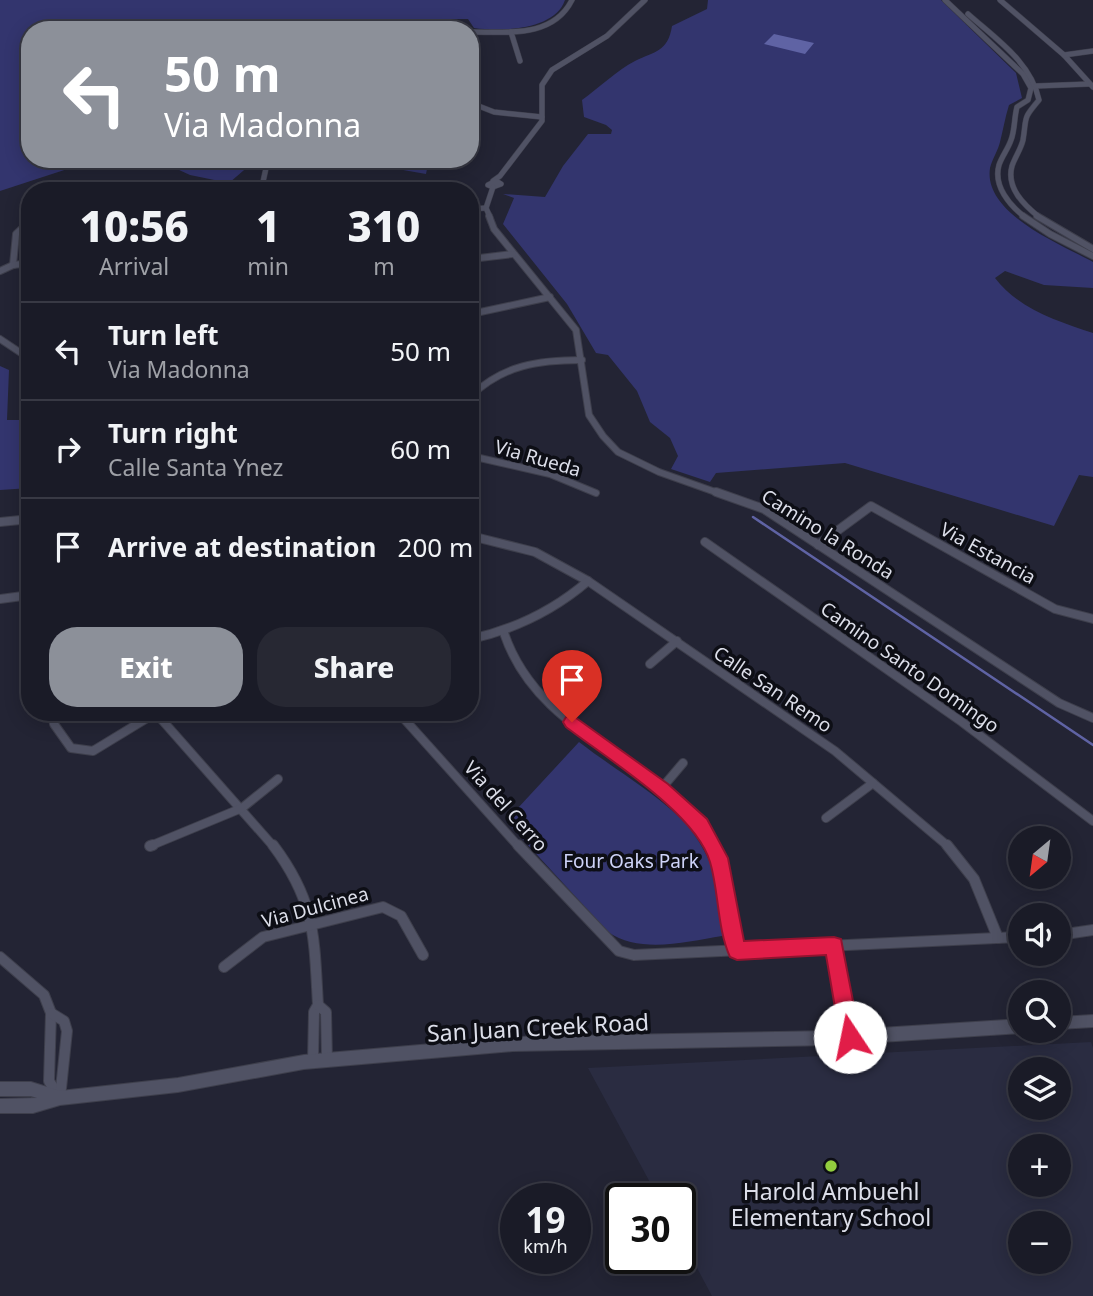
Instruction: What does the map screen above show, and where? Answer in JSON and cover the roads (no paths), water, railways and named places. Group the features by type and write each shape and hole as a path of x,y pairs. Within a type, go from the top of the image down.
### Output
{"street":[{"path":"479,32 511,32 543,27 565,14 572,0"},
{"path":"479,208 486,208 496,182 536,131 542,117 542,85 552,70 607,36 645,0"},
{"path":"946,0 1029,84 1029,98 1017,107 1013,134 997,173 1002,190 1014,208 1035,225 1093,256"},
{"path":"953,0 1026,68 1037,84 1039,100 1028,110 1010,177 1019,198 1040,218 1093,249"},
{"path":"1000,0 1064,55 1089,84"},
{"path":"511,32 520,61"},
{"path":"1064,55 1093,51"},
{"path":"1029,84 1089,84"},
{"path":"1025,102 1035,106"},
{"path":"479,106 494,112 542,117"},
{"path":"1012,129 1024,130"},
{"name":"Camino la Ronda","path":"486,208 494,229 576,330 589,415 618,452 659,472 764,509 1059,703 1093,718"},
{"path":"13,265 13,235 21,226"},
{"path":"479,258 513,254"},
{"path":"0,271 21,264"},
{"path":"479,312 551,298"},
{"path":"0,339 21,353"},
{"path":"479,389 499,372 519,364 582,360"},
{"name":"Via Rueda","path":"479,458 550,474 596,493"},
{"name":"Via Estancia","path":"818,545 871,506 1055,608 1093,619"},
{"path":"0,522 21,520"},
{"name":"Calle San Remo","path":"479,538 535,552 588,581 835,751 944,841 961,860 974,879 998,938"},
{"name":"Camino Santo Domingo","path":"705,542 962,722 1093,821"},
{"path":"479,638 503,633 547,613 588,581"},
{"path":"0,599 21,596"},
{"path":"503,633 517,667 549,706 661,789 701,825 719,858 737,950 1008,938"},
{"path":"650,664 677,641"},
{"path":"54,721 71,748 93,751 141,721"},
{"path":"164,721 242,808 289,866 306,901 313,925 318,1005 314,1012 320,1061"},
{"name":"Via del Cerro","path":"406,721 524,852 619,951 634,955 737,950"},
{"path":"661,789 683,763"},
{"path":"150,846 242,808 278,779"},
{"path":"826,818 873,783"},
{"name":"Via Dulcinea","path":"224,967 263,937 383,907 401,916 423,955"},
{"path":"1071,933 1093,930"},
{"path":"834,946 850,1037"},
{"path":"0,957 44,995 51,1013 49,1081 60,1098"},
{"path":"51,1013 64,1021 67,1031 60,1098"},
{"path":"1071,1022 1093,1021"},
{"name":"San Juan Creek Road","path":"0,1106 33,1106 60,1098 178,1086 320,1061 513,1044 850,1037 1008,1027"},
{"name":"San Juan Creek Road","path":"0,1089 31,1089 60,1098"}],"water":[{"path":"774,34 814,43 805,54 764,44"}],"waterway":[{"path":"753,517 1093,745"}],"place":[{"name":"Harold Ambuehl Elementary School","path":"831,1166"}],"park label":[{"name":"Four Oaks Park","path":"631,861"}]}
